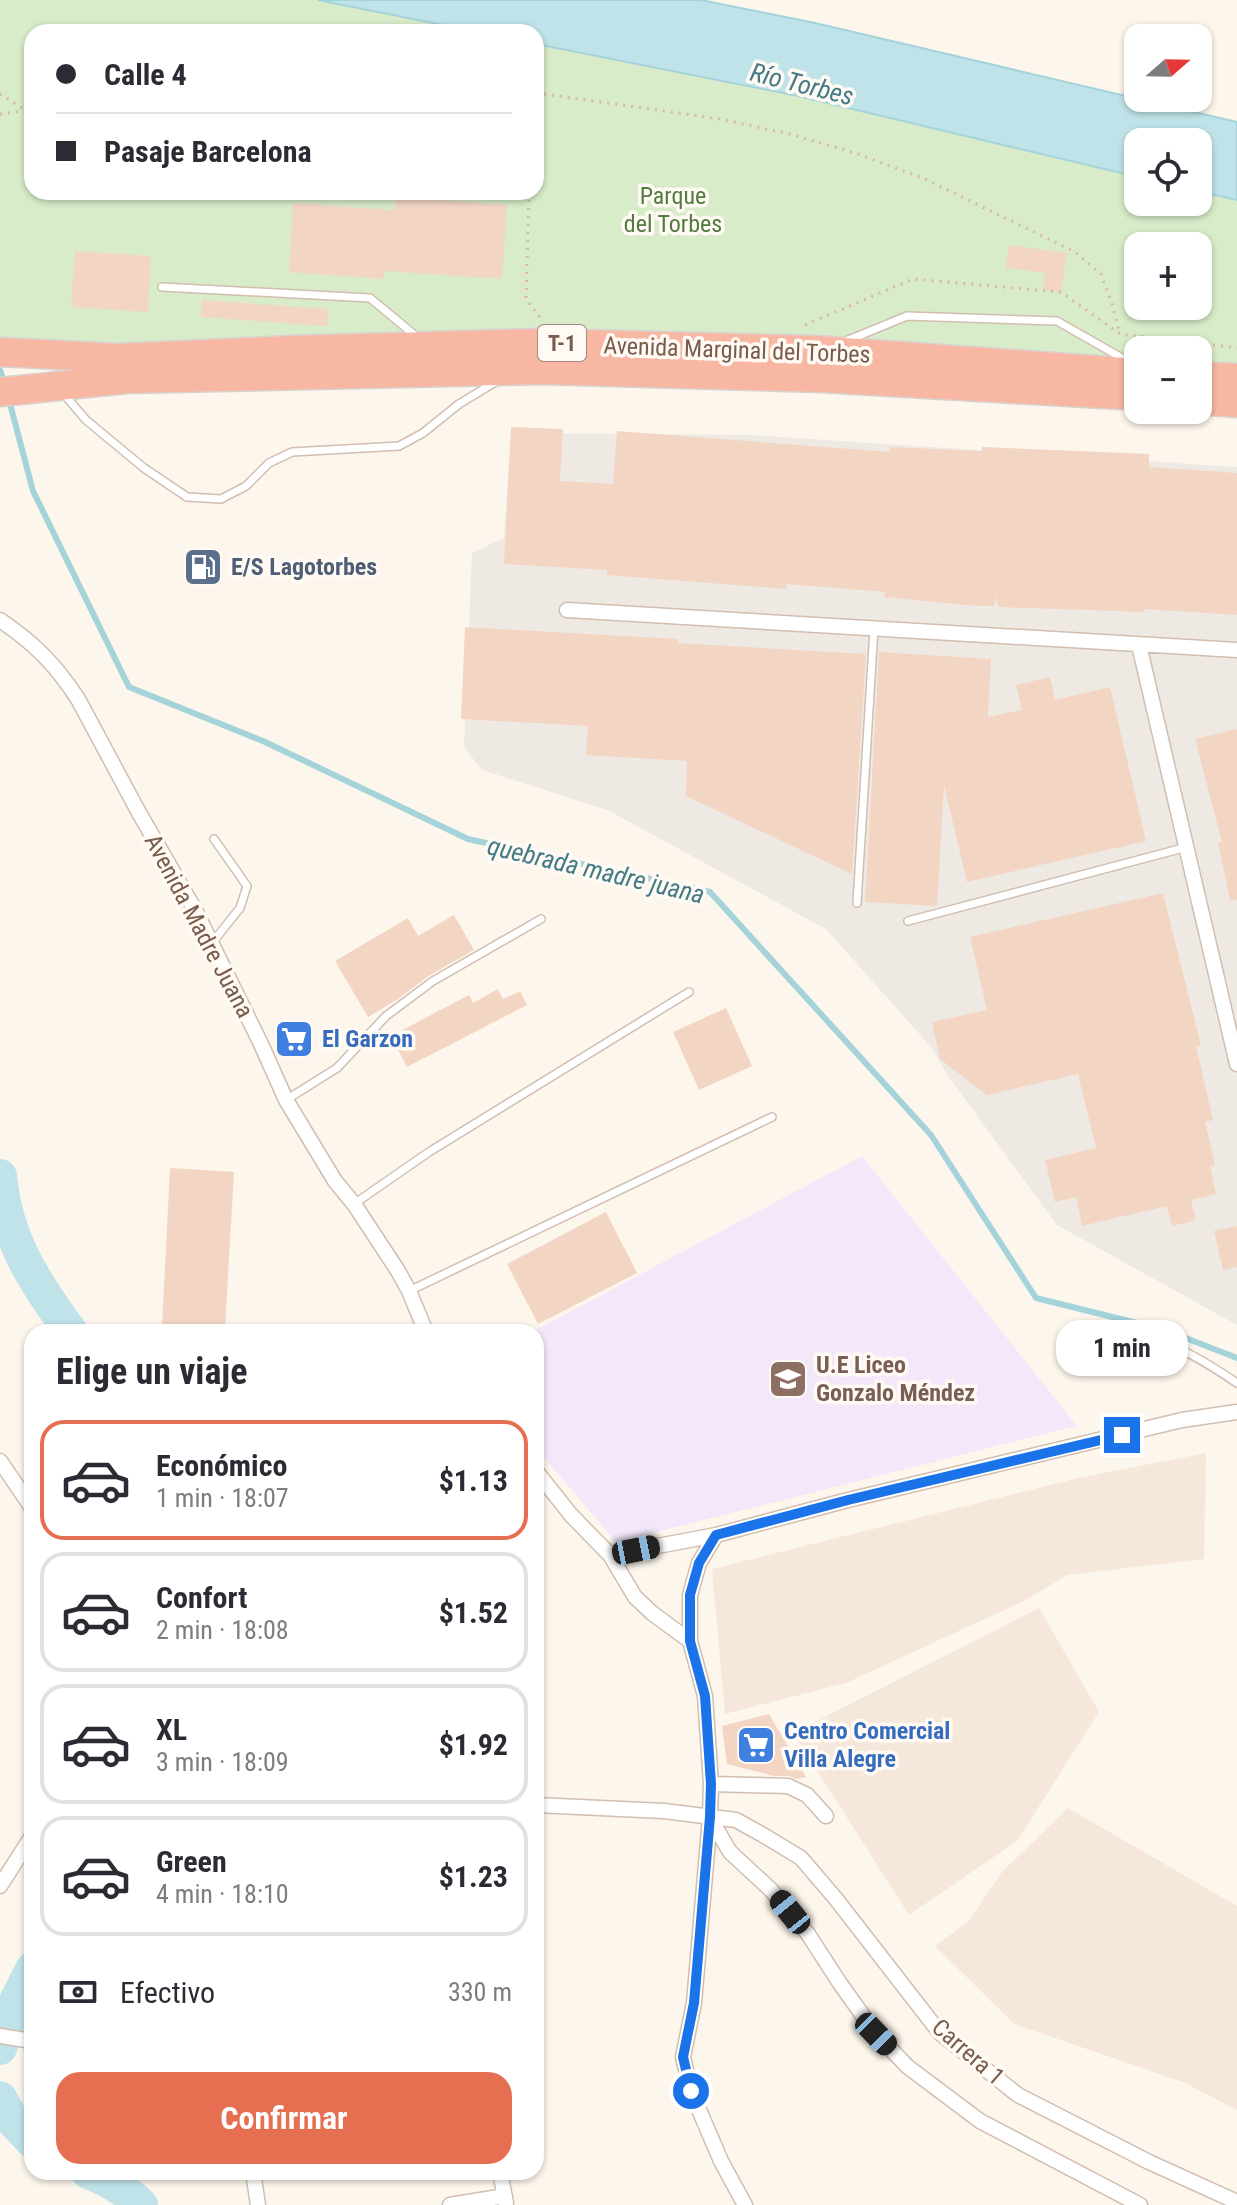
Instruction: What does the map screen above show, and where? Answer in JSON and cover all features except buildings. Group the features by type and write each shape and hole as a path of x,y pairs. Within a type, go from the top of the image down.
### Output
{"highway":[{"name":"Avenida Marginal del Torbes","path":"0,352 118,358 427,346 809,338 1124,369"},
{"name":"Avenida Marginal del Torbes","path":"0,392 141,379 514,370 822,378 1124,395"},
{"path":"1212,377 1237,378"},
{"path":"1212,401 1237,403"}],"street":[{"path":"567,610 1237,650"},
{"name":"Avenida Madre Juana","path":"0,620 29,639 68,683 212,943 286,1100 335,1181 354,1204 409,1291 423,1324"},
{"path":"1139,645 1237,1064"},
{"path":"610,1555 716,1535 1182,1420 1237,1412"},
{"path":"0,1461 24,1496"},
{"path":"544,1481 571,1515 610,1555 635,1597 690,1641"},
{"path":"716,1535 699,1563 690,1595 690,1641 705,1696 711,1784 694,2003 683,2057 691,2091 721,2161 745,2205"},
{"path":"711,1784 788,1786 807,1795 826,1816"},
{"name":"Carrera 1","path":"544,1805 664,1811 736,1820 801,1858 940,2033 1018,2095 1149,2162 1237,2202"},
{"path":"710,1817 730,1852 771,1890 808,1934 876,2034 908,2067 980,2121 1140,2205"},
{"path":"0,1886 24,1848"},
{"path":"0,2036 24,2039"},
{"path":"254,2180 258,2205"},
{"path":"450,2205 505,2201 501,2180"}],"lane":[{"path":"162,287 370,298 427,346"},
{"path":"809,338 850,340 907,316 1057,321 1124,362"},
{"path":"57,385 86,420 144,468 187,497 221,499 246,486 269,463 292,452 399,446 514,370"},
{"path":"857,903 874,629"},
{"path":"212,943 240,908 247,886 214,839"},
{"path":"908,921 1187,847"},
{"path":"286,1100 337,1068 386,1016 433,981 541,919"},
{"path":"354,1204 429,1152 689,992"},
{"path":"409,1291 772,1117"},
{"path":"1111,1362 1120,1343 1130,1337 1153,1338 1213,1367 1237,1383"}],"path":[{"path":"0,94 24,110"},
{"path":"544,94 720,119 790,134 855,153 925,179 1075,252 1101,274 1120,334"},
{"path":"0,114 24,111"},
{"path":"529,200 526,299 543,321"},
{"path":"809,338 913,279 1061,292 1120,334 1237,348"}],"shaded area":[{"path":"511,433 749,435 1237,467 1237,1325 1057,1225 948,1076 931,1047 826,929 607,810 482,770 464,747 472,553 504,538"},
{"name":"U.E Liceo Gonzalo Méndez","path":"862,1156 1077,1426 616,1542 544,1457 544,1326"},
{"path":"1206,1453 1204,1559 1067,1575 1026,1600 846,1683 725,1714 712,1569 1078,1478"},
{"path":"1039,1608 1099,1712 1017,1841 909,1915 793,1733"},
{"path":"1068,1808 1237,1906 1237,2110 1183,2082 1014,2024 935,1946 969,1921 1002,1872"}],"green space":[{"name":"Parque del Torbes","path":"0,0 318,0 438,24 24,24 24,200 544,200 544,46 798,96 1124,174 1124,216 1212,216 1212,194 1237,200 1237,378 1212,377 1212,336 1124,336 1124,373 0,352"}],"water":[{"name":"Río Torbes","path":"318,0 701,0 815,23 1124,95 1124,112 1194,112 1237,122 1237,200 1212,194 1212,128 1124,128 1124,174 798,96 544,46 544,24 438,24"}],"waterway":[{"name":"quebrada madre juana","path":"0,370 5,385"},
{"name":"quebrada madre juana","path":"9,400 33,491 129,687 263,741 468,839 710,892 931,1135 1036,1298 1165,1330 1237,1358"},
{"path":"0,1176 15,1240 34,1277 65,1324"},
{"path":"0,2048 24,1985"},
{"path":"0,2098 12,2120 24,2133"},
{"path":"106,2180 141,2205"}],"place":[{"name":"E/S Lagotorbes","path":"203,567"},
{"name":"El Garzon","path":"294,1039"},
{"name":"U.E Liceo Gonzalo Méndez","path":"788,1379"},
{"name":"Centro Comercial Villa Alegre","path":"756,1745"}],"route":[{"path":"691,2091 683,2057 694,2003 711,1784 705,1696 690,1641 690,1595 699,1563 716,1535 848,1500 1122,1435"}]}
